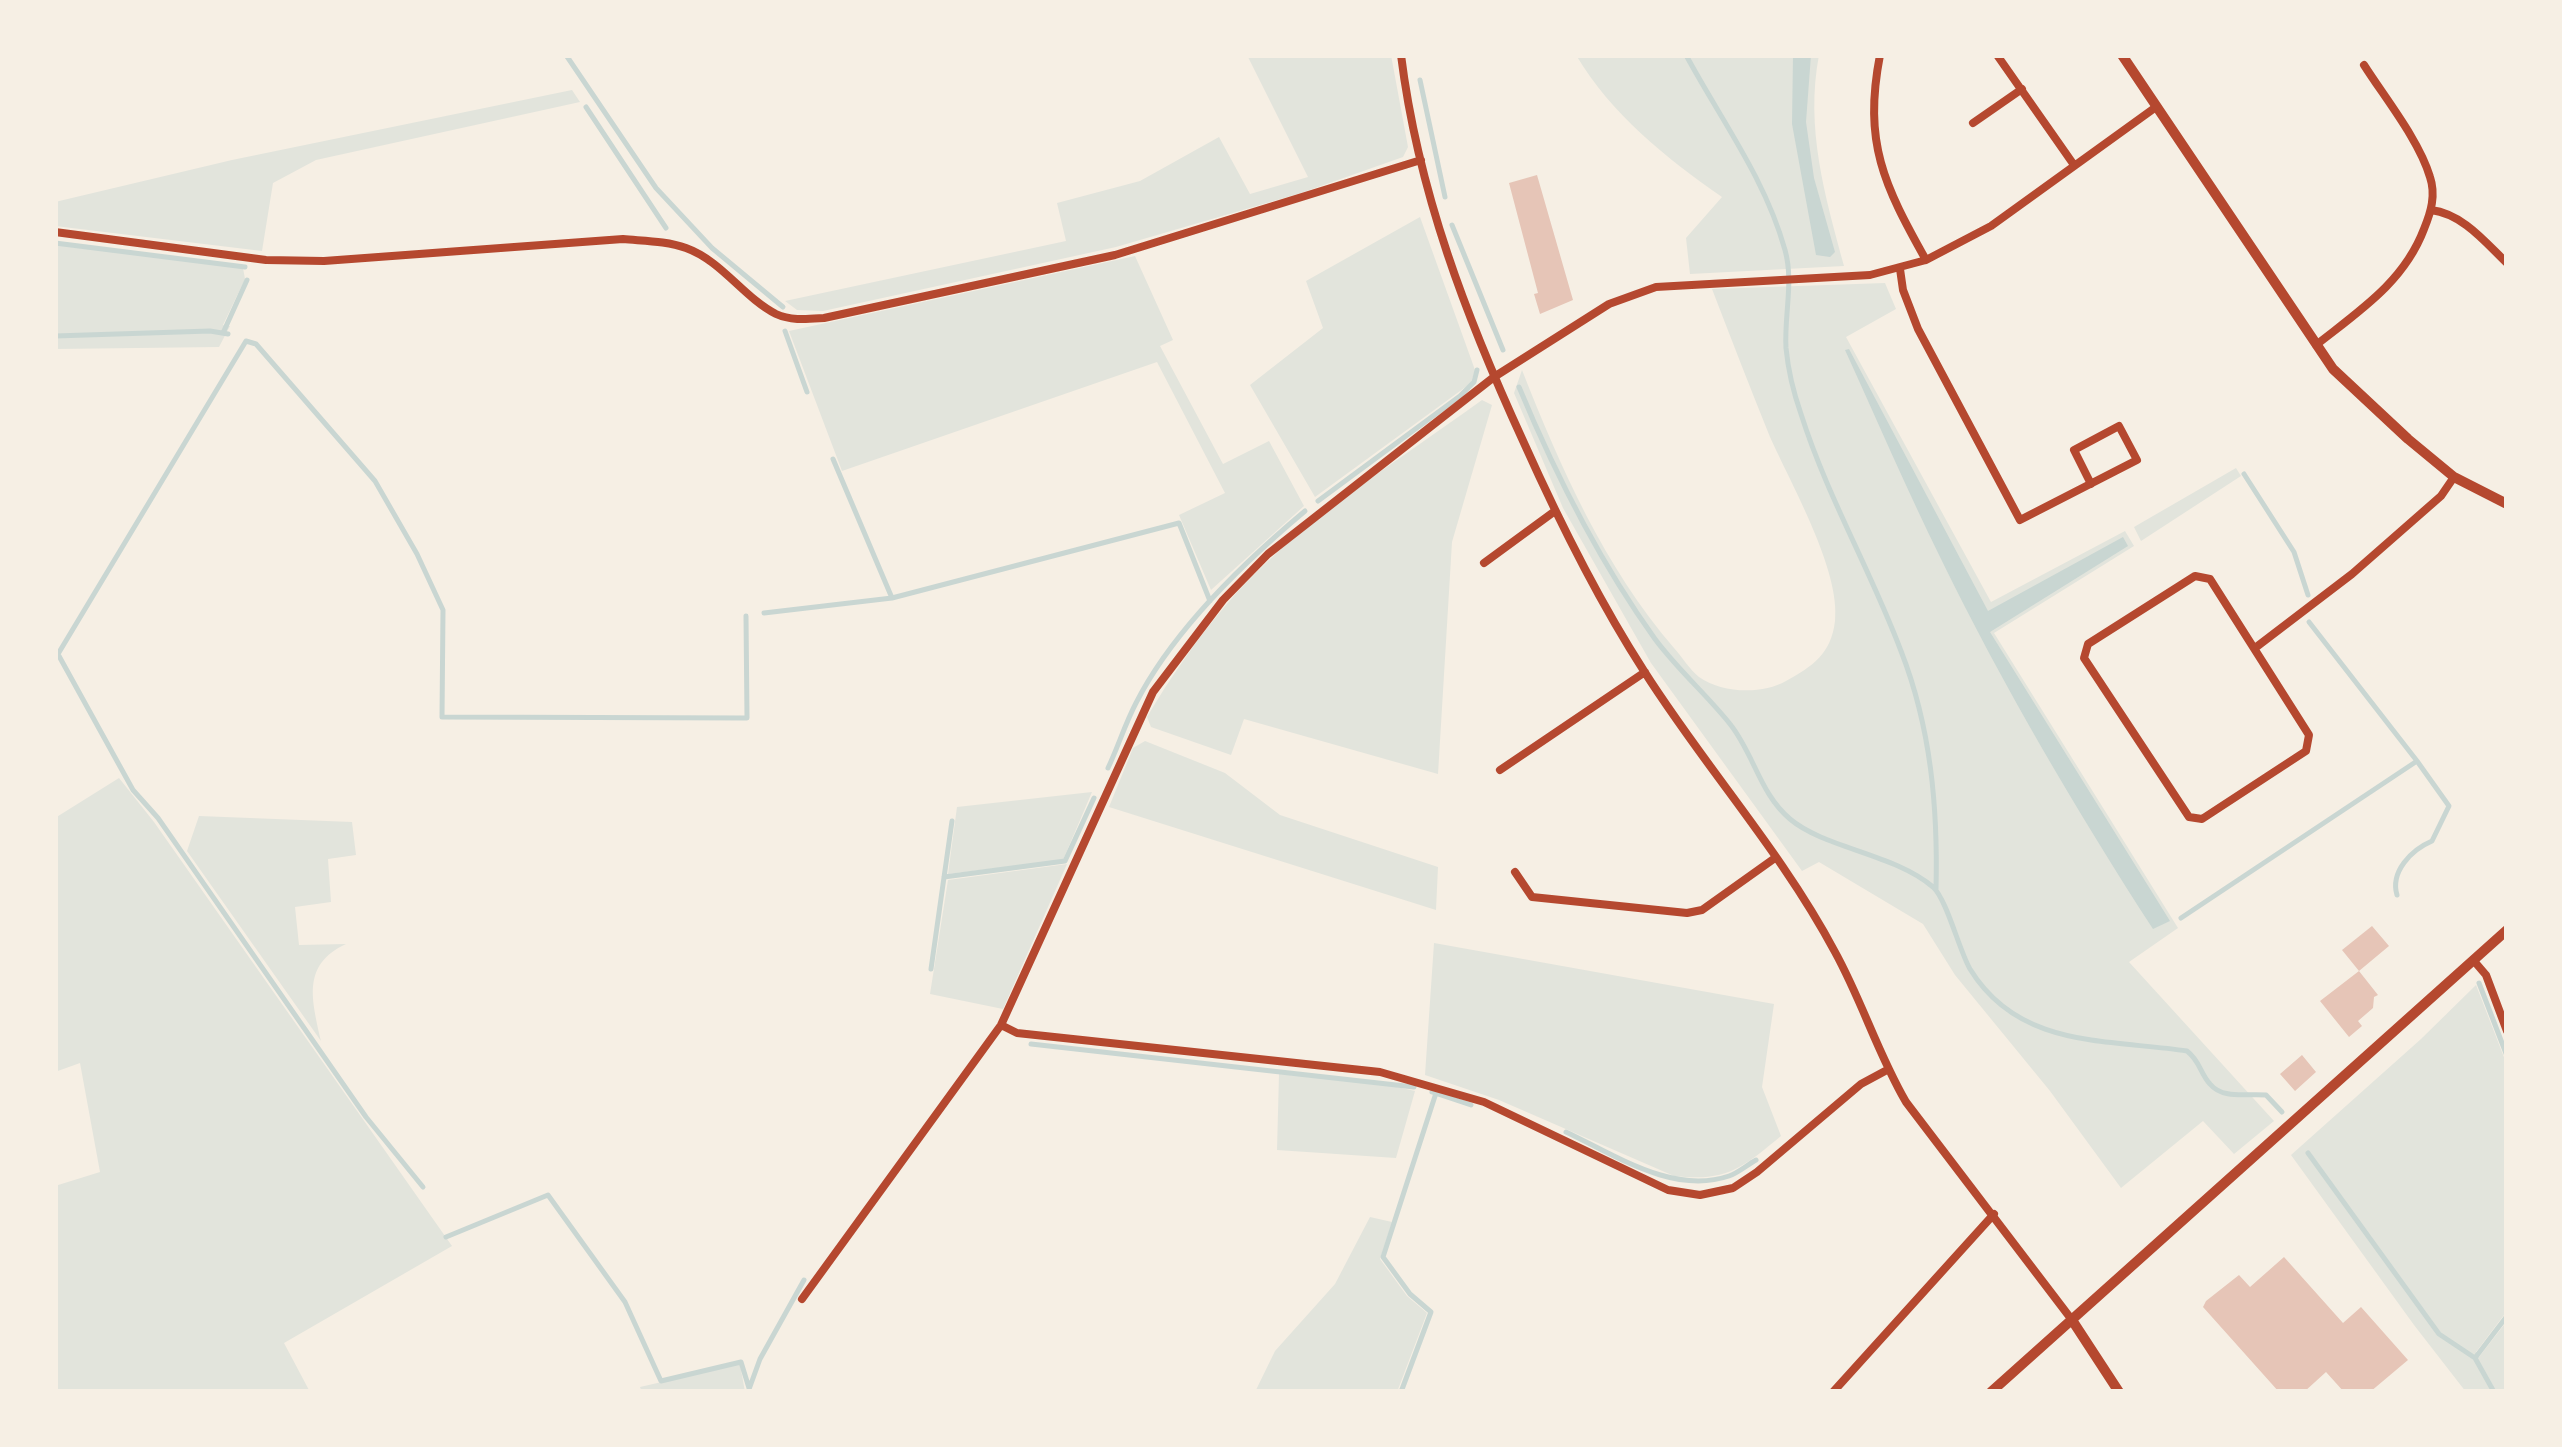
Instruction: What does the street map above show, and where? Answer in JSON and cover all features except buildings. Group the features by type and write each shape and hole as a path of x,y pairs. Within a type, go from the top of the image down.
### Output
{"street":[{"path":"1401,55 1421,160 1446,256 1494,377 1602,601 1645,672 1836,952 1887,1070 1906,1102 2072,1320 2119,1392"},
{"path":"1880,55 1873,94 1878,157 1891,197 1926,260"},
{"path":"1997,55 2074,165"},
{"path":"2122,55 2315,346 2346,383 2454,477 2507,504"},
{"path":"2315,346 2400,273 2418,246 2432,210 2433,188 2426,165 2364,65"},
{"path":"1973,123 2022,88"},
{"path":"802,1299 1002,1025 1153,692 1222,600 1268,554 1494,377 1610,304 1656,287 1870,275 1926,260 1991,226 2156,107"},
{"path":"55,232 266,260 324,261 623,239 665,243 705,257 778,315 824,318 1116,254 1421,160"},
{"path":"2432,210 2446,212 2466,225 2507,262"},
{"path":"1900,268 1903,290 1918,330 2020,520 2091,484 2137,460 2119,426 2074,450 2091,484"},
{"path":"2254,648 2352,574 2441,496 2454,477"},
{"path":"1484,563 1555,510"},
{"path":"2195,576 2210,579 2254,648 2308,735 2306,751 2202,819 2190,817 2084,658 2088,644 2195,576"},
{"path":"1500,770 1645,672"},
{"path":"1514,872 1532,897 1687,913 1702,910 1775,858"},
{"path":"1991,1392 2507,930"},
{"path":"2474,961 2486,975 2507,1030"},
{"path":"1002,1025 1017,1033 1395,1075 1484,1102 1668,1190 1700,1195 1733,1188 1745,1180 1861,1084 1887,1070"},
{"path":"1833,1392 1994,1214"}],"shaded area":[{"path":"1247,55 1391,55 1408,147 1403,157 1301,193 1116,247 823,311 797,310 785,301 1066,241 1057,203 1140,181 1219,137 1250,194 1308,177"},
{"path":"1576,55 1819,55 1814,109 1819,162 1844,266 1690,274 1686,238 1722,197 1641,134 1606,97"},
{"path":"1793,55 1811,55 1806,122 1814,178 1835,252 1830,257 1816,255 1792,124"},
{"path":"572,90 580,102 316,160 273,183 262,251 55,226 55,202 232,160"},
{"path":"1420,217 1475,370 1471,383 1315,497 1250,385 1323,328 1306,281"},
{"path":"55,245 243,268 245,279 223,325 230,326 219,347 55,349"},
{"path":"1135,256 1173,340 1160,346 1223,464 1269,441 1304,506 1211,590 1179,515 1225,493 1157,362 842,471 789,331"},
{"path":"1885,283 1896,309 1846,337 1991,602 2125,531 2134,546 1994,633 2178,928 2129,962 2274,1121 2234,1154 2203,1121 2121,1188 2050,1091 1955,975 1923,924 1819,862 1802,871 1651,663 1563,508 1514,393 1522,370 1586,515 1626,584 1692,671 1708,682 1730,689 1776,686 1804,670 1825,651 1833,632 1835,601 1823,553 1770,437 1712,289"},
{"path":"1849,349 1988,611 2123,537 2128,546 1990,632 2170,921 2153,929 2015,701 1928,533 1845,350"},
{"path":"1482,400 1492,405 1452,542 1438,774 1244,719 1231,755 1151,727 1147,717 1174,673 1253,576 1347,496"},
{"path":"2236,468 2241,476 2141,541 2134,527"},
{"path":"1145,741 1225,773 1280,815 1438,867 1436,910 1109,807 1133,748"},
{"path":"119,778 154,822 452,1246 284,1343 310,1392 55,1392 55,1186 100,1172 80,1063 55,1072 55,818"},
{"path":"1092,792 1063,860 948,874 957,807"},
{"path":"199,816 352,822 356,855 328,859 331,902 295,907 299,945 346,944 322,962 316,973 313,998 321,1041 187,851"},
{"path":"1067,864 1003,1009 930,994 948,880"},
{"path":"1434,943 1774,1004 1762,1087 1781,1136 1733,1170 1708,1177 1674,1176 1499,1100 1425,1075"},
{"path":"2476,985 2507,1065 2507,1311 2476,1352 2479,1357 2507,1321 2507,1392 2466,1392 2291,1155"},
{"path":"1279,1074 1379,1083 1415,1091 1396,1158 1277,1150"},
{"path":"1370,1217 1392,1222 1380,1259 1407,1296 1427,1313 1397,1392 1255,1392 1275,1351 1335,1284"},
{"path":"740,1364 745,1392 642,1392 640,1387"}],"waterway":[{"path":"566,55 656,188 712,248 783,307"},
{"path":"1686,55 1754,174 1785,250 1789,274 1786,348 1796,398 1823,474 1901,651 1919,709 1934,798 1936,889"},
{"path":"1420,80 1445,197"},
{"path":"586,107 666,228"},
{"path":"1452,225 1503,350"},
{"path":"55,243 245,267"},
{"path":"223,333 247,280"},
{"path":"55,336 210,331 228,334"},
{"path":"785,331 807,392"},
{"path":"55,659 246,341 256,344 375,481 417,554 443,610 442,717 747,718 746,616"},
{"path":"1318,501 1460,396 1474,382 1477,370"},
{"path":"1519,387 1548,453 1615,579 1664,650 1730,724 1771,798 1790,819 1821,837 1899,867 1933,887 1970,969 1990,995 2013,1014 2067,1036 2187,1051 2215,1089 2229,1094 2266,1095 2282,1112"},
{"path":"833,459 892,598"},
{"path":"2244,474 2294,552 2308,595"},
{"path":"1108,768 1136,703 1169,650 1234,575 1305,511"},
{"path":"764,613 892,598 1179,523 1210,601"},
{"path":"2181,918 2417,761 2309,622"},
{"path":"59,656 133,790 158,818 366,1117 423,1187"},
{"path":"2397,895 2399,870 2410,856 2432,841 2449,806 2417,761"},
{"path":"944,877 1065,861 1094,798"},
{"path":"931,969 952,821"},
{"path":"2479,983 2507,1056"},
{"path":"1031,1044 1414,1087"},
{"path":"1432,1092 1471,1105"},
{"path":"1401,1392 1431,1312 1410,1294 1383,1257 1436,1093"},
{"path":"1566,1132 1645,1170 1687,1180 1729,1176 1756,1160"},
{"path":"2308,1153 2439,1334 2475,1358 2494,1392"},
{"path":"446,1237 548,1195 625,1302 661,1381 741,1362 749,1388"},
{"path":"748,1392 760,1359 804,1280"},
{"path":"2475,1358 2507,1316"}]}
